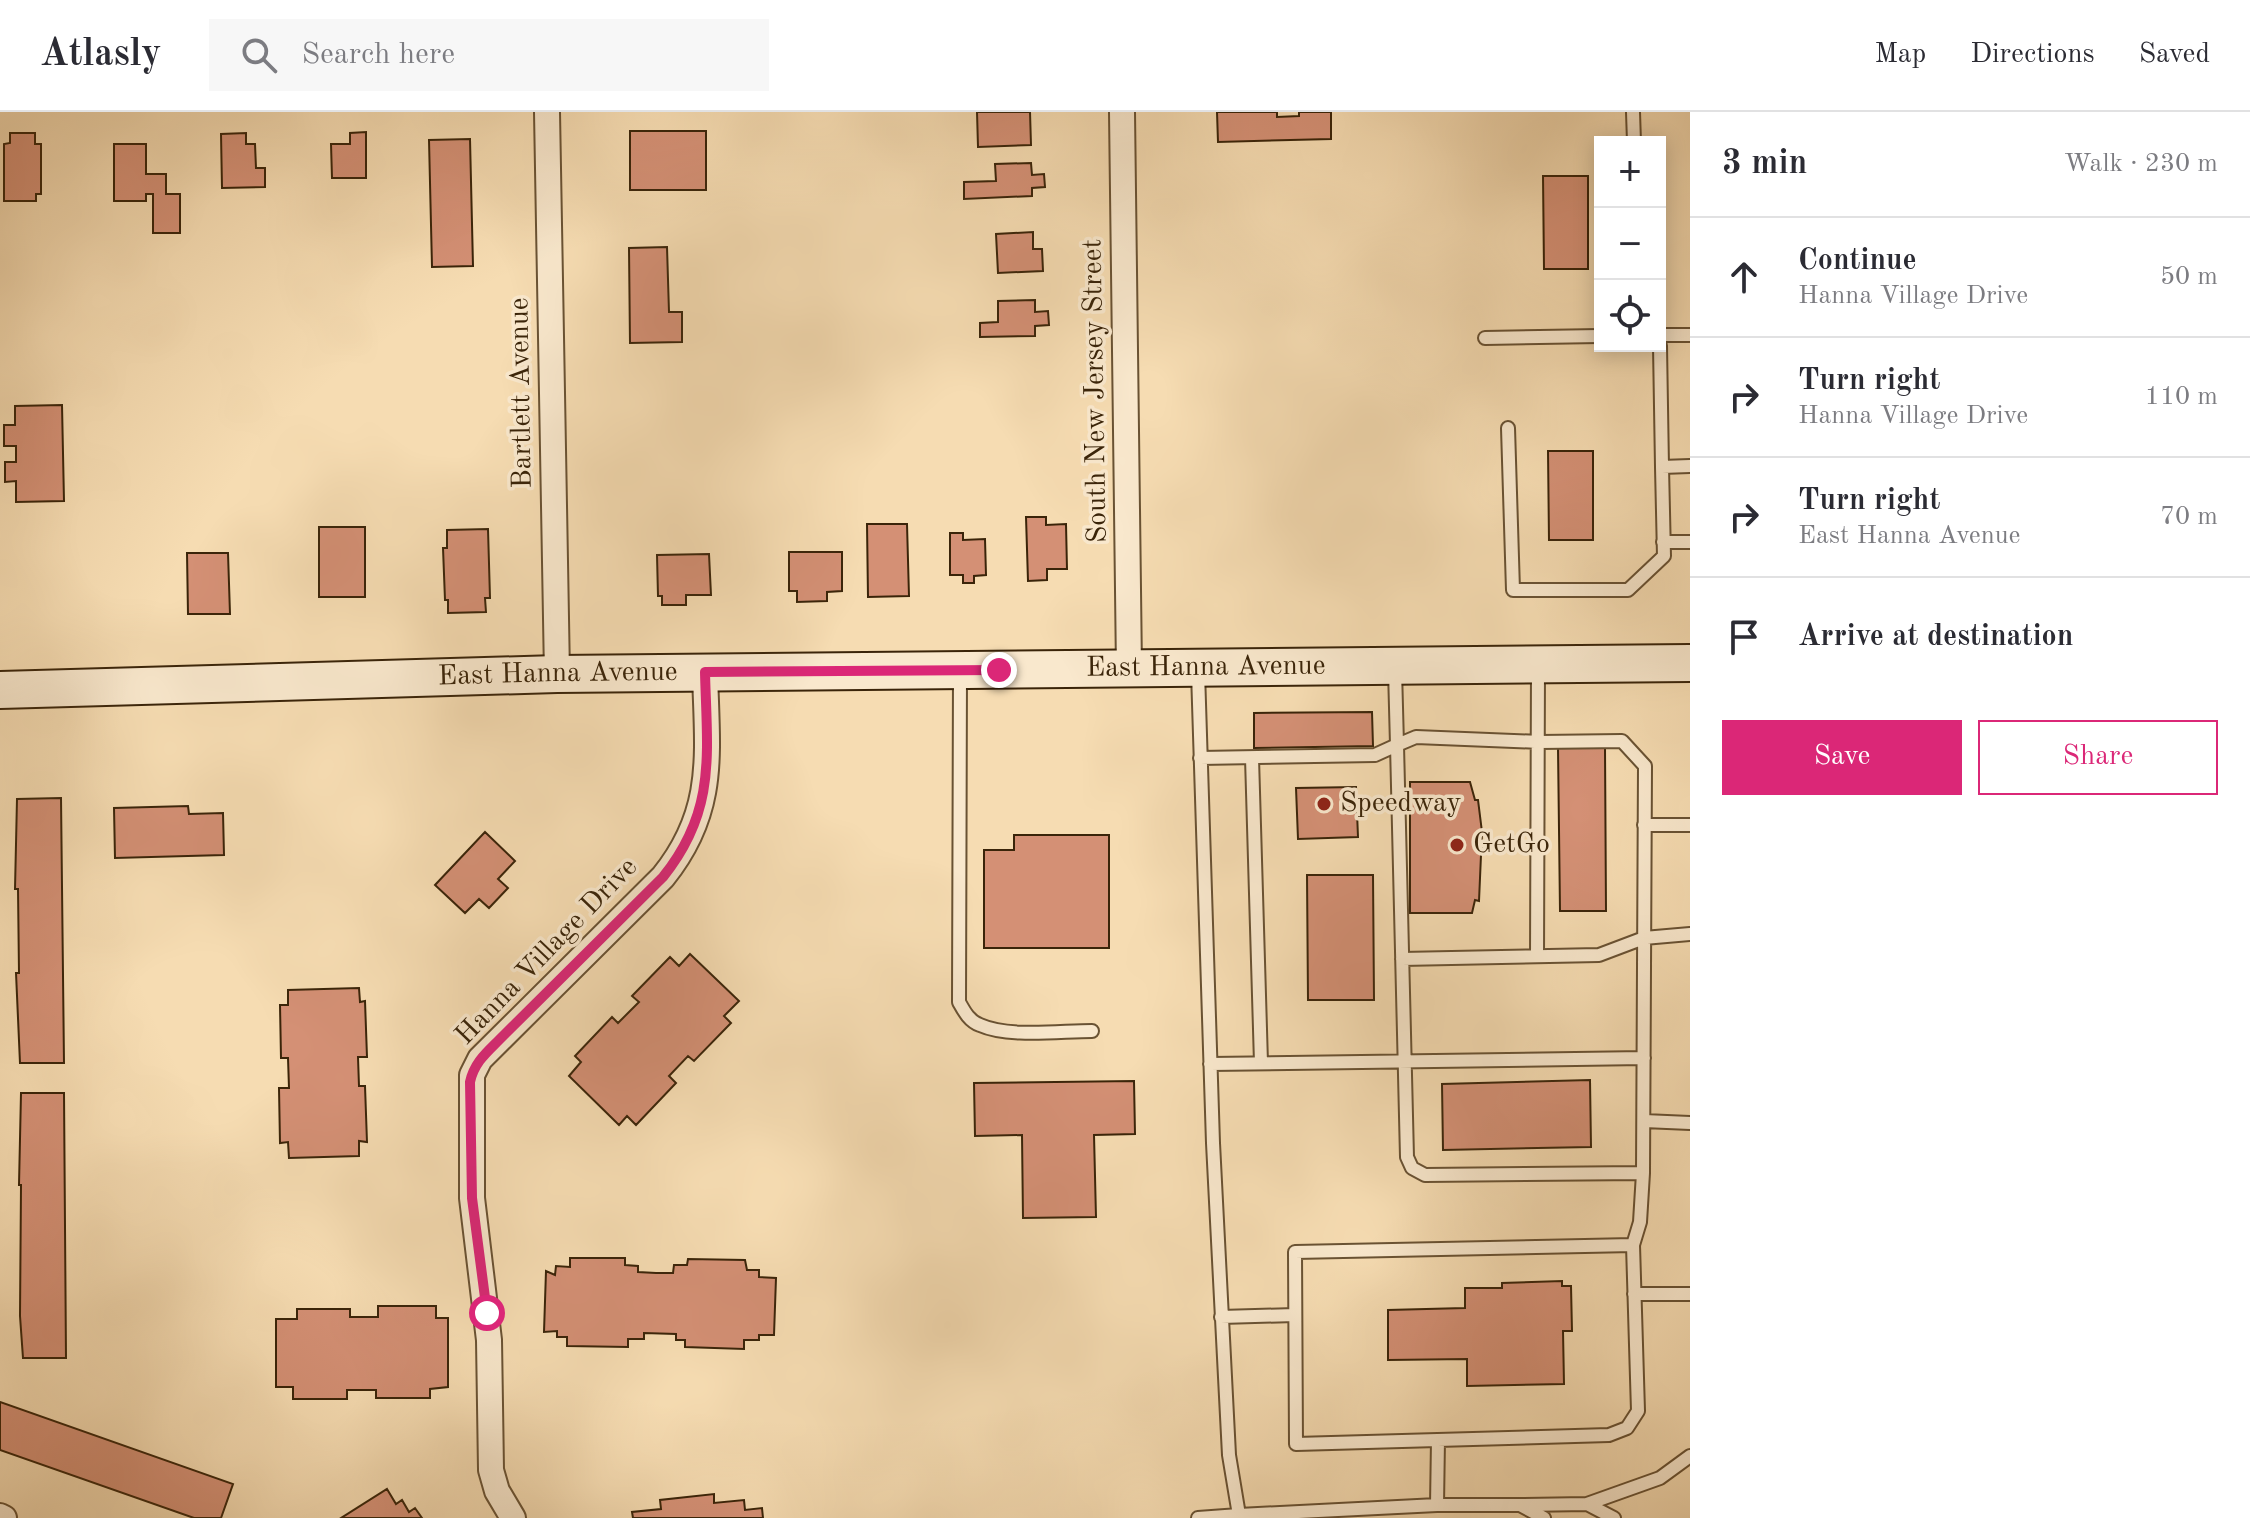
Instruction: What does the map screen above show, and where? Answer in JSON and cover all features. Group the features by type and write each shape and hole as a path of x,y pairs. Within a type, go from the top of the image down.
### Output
{"main road":[{"name":"East Hanna Avenue","path":"0,690 557,674 1690,663"}],"street":[{"name":"Bartlett Avenue","path":"547,112 557,674"},
{"name":"South New Jersey Street","path":"1122,112 1129,669"},
{"name":"Hanna Village Drive","path":"513,1518 497,1491 491,1470 488,1327 472,1198 472,1075 489,1049 663,877 684,846 702,806 707,777 705,672"}],"lane":[{"path":"1633,112 1634,136"},
{"path":"1666,335 1690,335"},
{"path":"1485,338 1594,336"},
{"path":"1508,428 1513,590 1628,590 1664,556 1660,352"},
{"path":"1662,467 1690,466"},
{"path":"1663,542 1690,542"},
{"path":"1537,956 1538,664"},
{"path":"1395,666 1407,1157 1412,1168 1425,1175 1643,1173"},
{"path":"1198,668 1221,1317 1229,1455 1239,1517"},
{"path":"960,670 959,1002 966,1015 979,1025 1014,1032 1092,1031"},
{"path":"1200,758 1375,755 1416,737 1540,742 1622,741 1645,766 1643,1173 1640,1222 1633,1245 1638,1411 1627,1428 1609,1435 1296,1444 1295,1252 1633,1245"},
{"path":"1252,758 1261,1063"},
{"path":"1644,825 1690,825"},
{"path":"1402,959 1599,955 1644,938 1690,934"},
{"path":"1210,1064 1644,1058"},
{"path":"1644,1121 1690,1123"},
{"path":"1634,1294 1690,1294"},
{"path":"1221,1317 1295,1315"},
{"path":"1437,1505 1438,1440"},
{"path":"1198,1518 1437,1505 1587,1504 1660,1478 1690,1456"},
{"path":"1587,1504 1614,1518"},
{"path":"1520,1505 1544,1518"}],"building":[{"path":"977,112 1030,112 1031,145 978,147"},
{"path":"1217,112 1277,112 1277,117 1299,116 1299,112 1331,112 1331,139 1218,142"},
{"path":"630,131 706,131 706,190 630,190"},
{"path":"366,132 366,178 332,178 331,144 350,144 350,133"},
{"path":"10,133 35,133 35,144 41,144 41,194 36,194 36,201 4,201 4,144 10,143"},
{"path":"246,133 246,144 255,144 256,168 265,168 265,187 222,188 221,134"},
{"path":"470,139 473,266 432,267 429,140"},
{"path":"114,144 146,144 146,174 166,174 166,194 180,194 180,233 153,233 153,194 146,194 146,201 114,201"},
{"path":"1031,163 1032,175 1044,174 1045,187 1032,188 1032,196 964,199 964,182 996,181 995,164"},
{"path":"1543,176 1588,176 1588,269 1544,269"},
{"path":"1033,232 1033,249 1042,249 1043,271 998,273 996,234"},
{"path":"667,247 669,312 682,312 682,342 630,343 629,248"},
{"path":"1035,300 1035,312 1048,311 1049,325 1035,326 1035,336 980,337 980,323 998,322 998,301"},
{"path":"62,405 64,501 16,502 16,481 5,482 5,462 16,462 16,446 4,446 4,425 15,425 15,406"},
{"path":"1548,451 1593,451 1593,540 1549,540"},
{"path":"1026,517 1046,517 1046,525 1066,524 1067,569 1047,569 1047,580 1028,581"},
{"path":"867,524 907,524 909,596 868,597"},
{"path":"319,527 365,527 365,597 319,597"},
{"path":"488,529 490,598 485,598 486,612 448,613 443,548 447,548 447,530"},
{"path":"950,533 963,533 963,540 985,539 986,575 974,576 974,583 963,583 963,575 950,575"},
{"path":"789,552 842,552 842,591 827,592 827,601 797,602 797,591 789,591"},
{"path":"187,553 228,553 230,614 188,614"},
{"path":"709,554 711,595 686,595 686,605 662,605 662,596 658,596 657,555"},
{"path":"1372,712 1373,746 1254,748 1254,713"},
{"path":"1605,747 1606,911 1560,911 1558,748"},
{"path":"1410,782 1470,782 1475,800 1478,800 1482,832 1479,901 1475,900 1472,913 1410,913"},
{"path":"1356,787 1358,837 1298,839 1296,788"},
{"path":"61,798 64,1063 20,1063 16,973 19,973 18,889 15,889 17,799"},
{"path":"188,806 189,814 223,813 224,855 115,858 114,808"},
{"path":"485,832 515,861 498,879 508,888 489,908 479,899 465,913 435,885"},
{"path":"1014,835 1109,835 1109,948 984,948 984,850 1014,850"},
{"path":"1307,875 1373,875 1374,1000 1308,1000"},
{"path":"690,954 739,1001 724,1016 731,1023 694,1061 688,1056 669,1076 676,1083 636,1125 627,1116 619,1125 569,1076 581,1062 575,1056 612,1017 618,1023 639,1002 632,996 670,957 679,966"},
{"path":"359,988 360,1002 365,1001 367,1057 358,1057 359,1086 365,1086 367,1142 359,1141 359,1156 289,1158 288,1142 280,1143 279,1088 289,1088 288,1058 281,1058 280,1005 288,1005 288,990"},
{"path":"1590,1080 1591,1147 1443,1150 1442,1084"},
{"path":"1134,1081 1135,1134 1094,1135 1096,1217 1023,1218 1022,1135 975,1136 974,1083"},
{"path":"21,1093 64,1093 66,1358 23,1358 19,1185"},
{"path":"570,1258 625,1258 625,1265 638,1266 638,1272 656,1273 673,1273 674,1265 687,1265 688,1259 745,1260 747,1270 759,1270 759,1277 776,1278 774,1335 759,1335 759,1340 744,1340 744,1349 685,1347 685,1340 676,1340 676,1334 644,1333 644,1339 628,1339 628,1347 567,1346 567,1337 557,1337 557,1331 544,1332 546,1271 555,1275 556,1266 570,1267"},
{"path":"1562,1281 1562,1286 1571,1286 1572,1331 1563,1331 1564,1384 1467,1386 1467,1359 1388,1360 1388,1310 1465,1308 1465,1288 1502,1288 1502,1283"},
{"path":"378,1306 436,1306 436,1318 448,1318 448,1387 430,1389 430,1398 376,1398 376,1390 347,1390 347,1399 293,1399 293,1387 276,1387 276,1319 297,1319 297,1309 350,1309 350,1317 378,1317"},
{"path":"0,1402 233,1484 221,1518 194,1518 0,1450"},
{"path":"387,1489 396,1504 402,1500 409,1512 415,1508 422,1518 341,1518"},
{"path":"714,1494 714,1503 744,1500 745,1510 762,1508 763,1518 633,1518 632,1512 661,1509 660,1500"}],"place":[{"name":"Speedway","path":"1324,804"},
{"name":"GetGo","path":"1457,845"}],"route":[{"path":"487,1313 472,1198 470,1082 473,1071 480,1059 663,877 692,833 702,806 707,777 705,672 999,670"}]}
